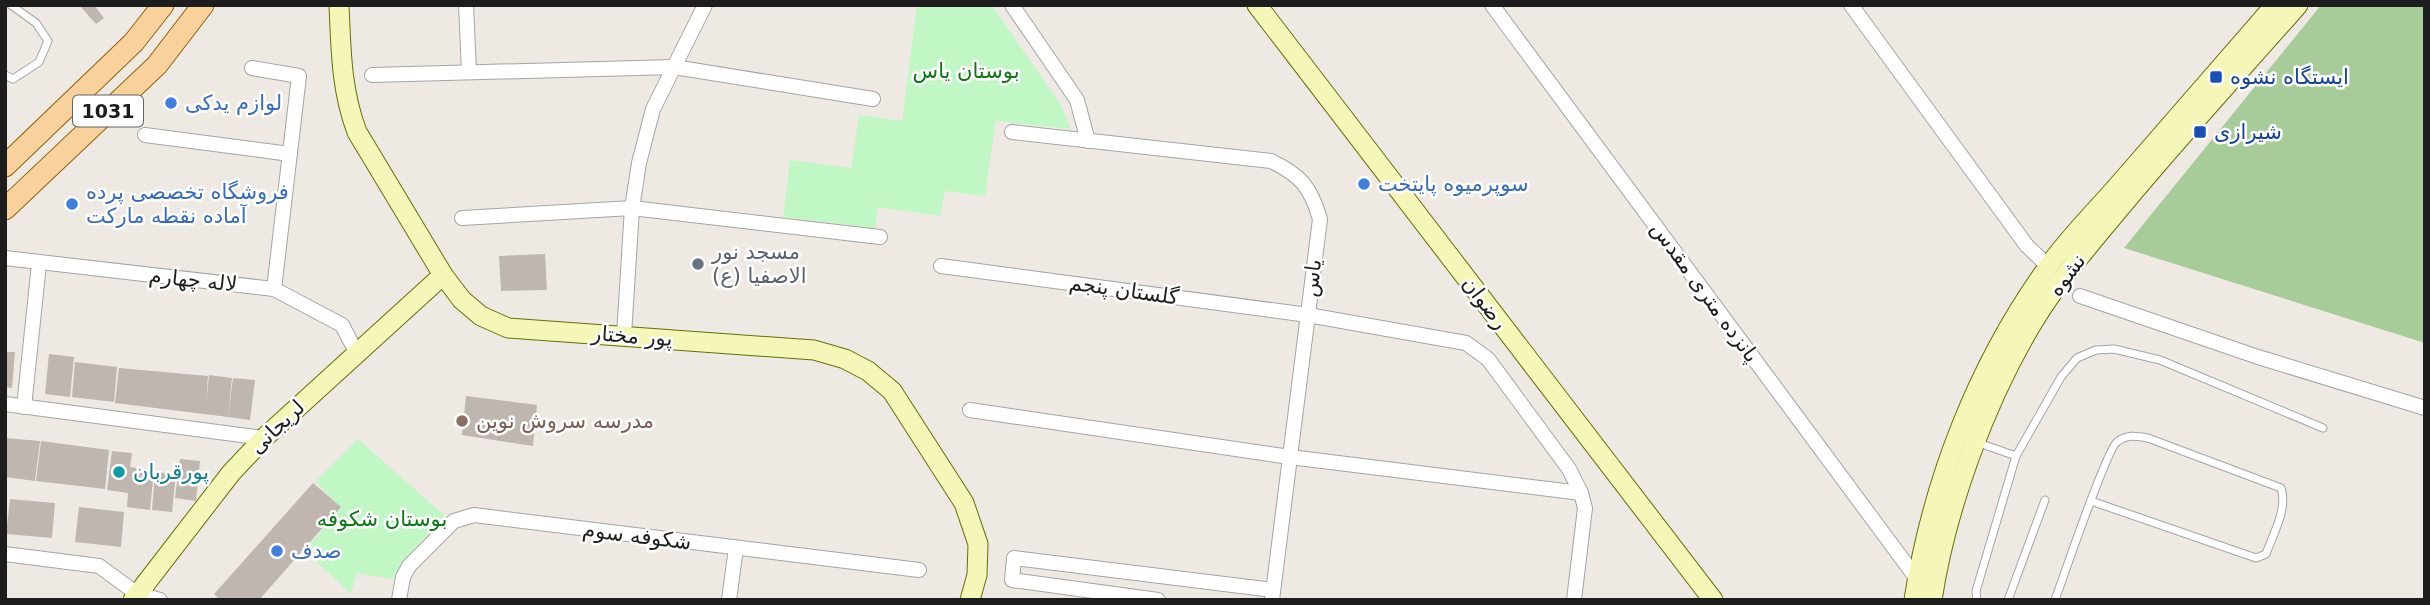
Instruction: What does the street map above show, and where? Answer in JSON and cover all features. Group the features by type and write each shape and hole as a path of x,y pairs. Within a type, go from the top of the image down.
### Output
{"main road":[{"name":"1031","path":"5,166 134,43 163,5"},
{"name":"1031","path":"5,209 157,65 203,5"},
{"name":"پور مختار","path":"339,5 341,69 349,110 357,132 443,275 462,300 481,316 508,328 814,350 845,359 868,371 892,391 964,503 978,544 977,575 970,600"},
{"name":"رضوان","path":"1257,5 1713,600"},
{"name":"نشوه","path":"1927,588 1952,447 1987,370 2015,319 2275,5"},
{"name":"نشوه","path":"1914,600 1927,588 1975,442 2007,368 2033,321 2055,272 2151,170 2298,5"},
{"name":"لریجانی","path":"134,596 231,472 356,352 443,275"}],"street":[{"path":"466,5 469,72"},
{"path":"624,335 632,208 639,163 653,109 705,5"},
{"path":"1012,5 1077,100 1088,141"},
{"name":"پانزده متری مقدس","path":"1492,5 1927,588"},
{"path":"1851,5 2027,246 2055,272"},
{"path":"372,75 674,67 873,99"},
{"path":"252,68 299,76 274,289"},
{"name":"یاس","path":"1012,132 1271,161 1289,169 1304,183 1315,200 1320,219 1273,597"},
{"path":"145,135 290,155"},
{"path":"462,218 632,208 880,237"},
{"name":"لاله چهارم","path":"5,258 274,289 342,324 356,352"},
{"path":"24,407 39,264"},
{"name":"گلستان پنجم","path":"941,266 1308,315 1466,343 1488,359 1569,469 1581,493"},
{"path":"2080,296 2258,357 2425,408"},
{"path":"5,404 264,438"},
{"path":"970,410 1290,457 1581,493 1585,508 1574,600"},
{"name":"شکوفه سوم","path":"399,600 403,577 409,566 454,521 474,515 919,570"},
{"path":"729,600 736,548"},
{"path":"5,554 99,566 134,596 160,600"},
{"path":"1158,600 1012,580 1014,558 1273,597"}],"lane":[{"path":"5,75 13,79 39,62 48,41 36,23 11,5"},
{"path":"1977,600 1976,591 2016,456 2061,377 2077,358 2096,350 2114,349 2160,360 2323,428"},
{"path":"2055,600 2091,501 2114,443 2128,435 2148,438 2281,488 2284,497 2266,554 2261,558 2091,501"},
{"path":"1975,442 2016,456"},
{"path":"2008,600 2045,500"}],"green space":[{"name":"بوستان یاس","path":"917,5 992,5 1060,104 1071,129 996,121 985,196 945,191 940,216 878,207 875,228 783,217 790,160 851,168 859,115 902,121"},
{"path":"2321,5 2425,5 2425,343 2124,248"},
{"name":"بوستان شکوفه","path":"358,439 445,516 402,562 392,579 357,573 351,594 305,551 340,508 316,481"}],"building":[{"path":"79,5 94,5 104,18 96,24"},
{"path":"545,254 547,290 501,291 499,256"},
{"path":"5,352 15,352 12,388 5,387"},
{"path":"49,354 74,357 70,397 45,394"},
{"path":"75,362 117,367 114,402 72,397"},
{"path":"119,368 208,376 206,406 209,375 232,378 228,417 115,403"},
{"path":"233,378 255,380 250,420 228,417"},
{"name":"مدرسه سروش نوین","path":"466,396 537,405 533,446 462,435"},
{"path":"5,438 40,441 35,481 5,477"},
{"path":"41,441 109,450 105,489 36,481"},
{"path":"112,451 132,453 130,467 154,470 150,510 127,507 128,493 107,490"},
{"path":"180,459 200,461 196,501 175,498"},
{"path":"155,472 176,474 172,512 152,510"},
{"name":"صدف","path":"313,483 341,507 259,600 220,600 214,594"},
{"path":"10,499 55,503 52,538 6,534"},
{"path":"79,507 124,512 121,547 75,542"}],"place":[{"name":"ایستگاه نشوه","path":"2216,77"},
{"name":"لوازم یدکی","path":"171,103"},
{"name":"شیرازی","path":"2200,132"},
{"name":"سوپرمیوه پایتخت","path":"1364,184"},
{"name":"فروشگاه تخصصی پرده آماده نقطه مارکت","path":"72,204"},
{"name":"مسجد نور الاصفیا (ع)","path":"698,264"},
{"name":"مدرسه سروش نوین","path":"462,421"},
{"name":"پورقربان","path":"119,472"},
{"name":"صدف","path":"277,551"}]}
